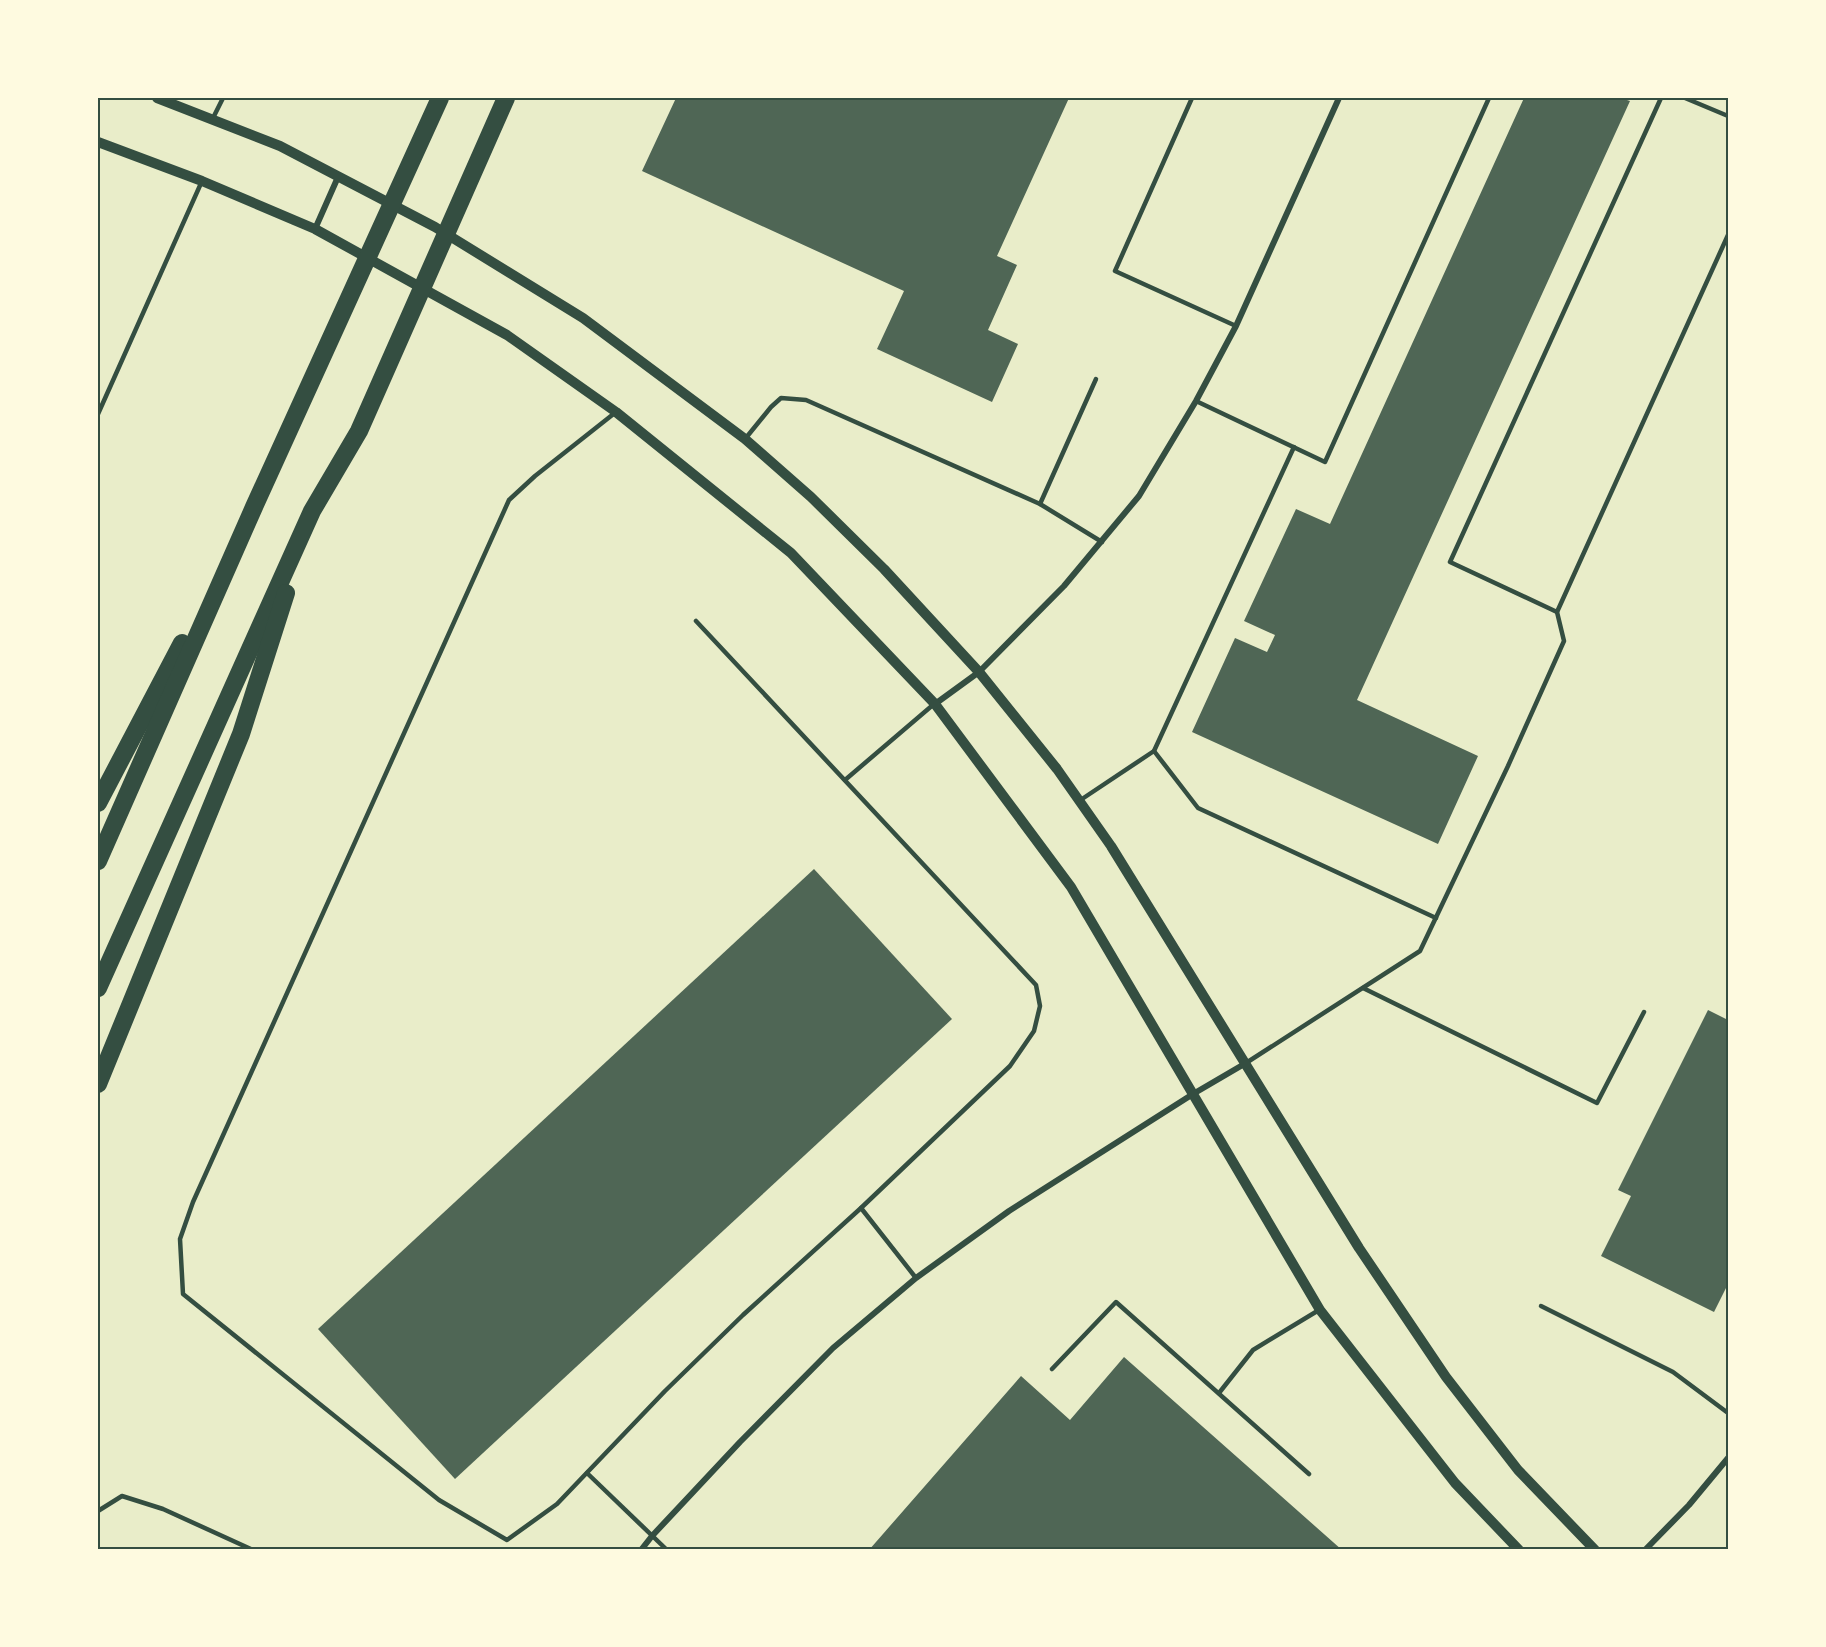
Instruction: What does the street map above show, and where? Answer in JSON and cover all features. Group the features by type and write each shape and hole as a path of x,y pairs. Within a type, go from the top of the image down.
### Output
{"highway":[{"path":"98,861 254,507 440,98"},
{"path":"98,988 312,511 359,431 506,98"},
{"path":"98,802 254,507"},
{"path":"98,1084 241,734 312,511"}],"street":[{"path":"157,98 279,146 435,227 583,318 745,439 811,497 884,568 979,672 1057,769 1111,846 1359,1248 1446,1377 1518,1470 1595,1550"},
{"path":"935,704 979,672 1064,586 1139,496 1196,401 1236,326 1339,98"},
{"path":"98,142 202,181 315,229 507,334 616,412 791,553 935,704 1071,887 1320,1310 1455,1483 1519,1550"},
{"path":"315,229 338,177"},
{"path":"641,1550 740,1442 833,1348 916,1278 1010,1211 1192,1094 1246,1063"},
{"path":"1644,1550 1689,1505 1728,1458"}],"lane":[{"path":"212,120 223,98"},
{"path":"1192,98 1115,271 1236,326"},
{"path":"1196,401 1325,462 1489,98"},
{"path":"1557,612 1450,562 1661,98"},
{"path":"1685,98 1728,117"},
{"path":"98,414 202,181"},
{"path":"1246,1063 1420,951 1508,766 1564,641 1557,612 1728,235"},
{"path":"1040,504 1096,379"},
{"path":"745,439 771,407 782,398 806,400 1040,504 1101,542"},
{"path":"616,412 535,476 509,500 193,1202 180,1239 183,1294 439,1500 507,1540 557,1504 665,1391 743,1315 861,1208 1010,1066 1034,1031 1040,1006 1036,985 696,621"},
{"path":"1079,801 1154,750 1294,447"},
{"path":"845,780 935,704"},
{"path":"1154,750 1198,808 1436,918"},
{"path":"1363,988 1597,1103 1644,1012"},
{"path":"861,1208 916,1278"},
{"path":"1052,1370 1116,1302 1310,1474"},
{"path":"1541,1306 1673,1372 1728,1413"},
{"path":"1219,1393 1253,1350 1320,1310"},
{"path":"587,1473 668,1550"},
{"path":"98,1511 122,1496 163,1509 253,1550"}],"building":[{"path":"676,98 1069,98 997,256 1017,265 988,330 1018,344 992,402 877,349 904,291 642,171"},
{"path":"1524,98 1621,98 1630,101 1357,700 1478,756 1438,844 1192,732 1235,638 1267,652 1275,635 1244,621 1296,509 1330,524"},
{"path":"814,869 952,1019 455,1479 318,1329"},
{"path":"1708,1010 1728,1020 1728,1284 1714,1312 1601,1256 1631,1196 1618,1190"},
{"path":"1124,1357 1342,1550 869,1550 1021,1376 1070,1420"}]}
